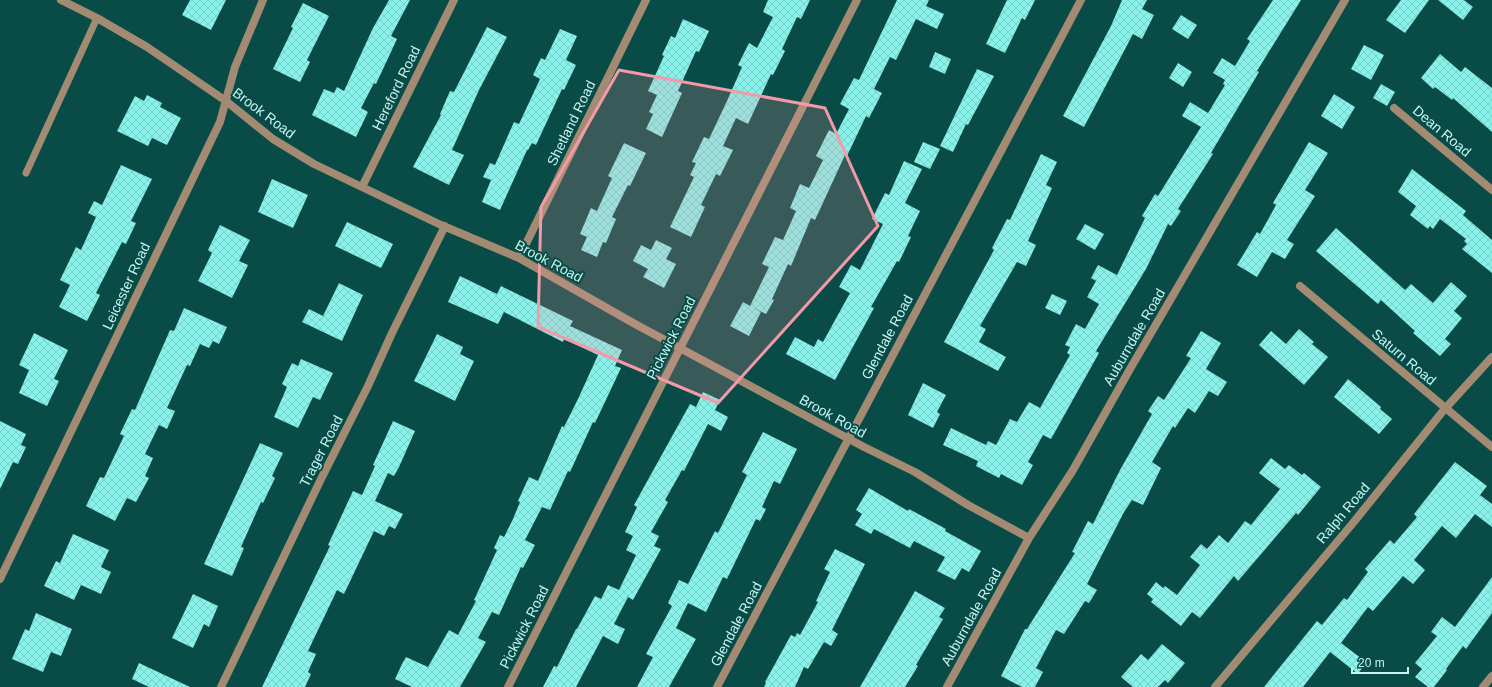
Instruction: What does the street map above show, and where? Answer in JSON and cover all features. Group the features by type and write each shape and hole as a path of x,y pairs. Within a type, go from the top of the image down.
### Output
{"street":[{"name":"Brook Road","path":"61,0 97,18 147,47 226,101 273,139 314,164 444,226 519,258 680,348 848,439 915,472 968,505 1029,538"},
{"name":"Leicester Road","path":"0,579 220,122 234,67 264,0"},
{"name":"Hereford Road","path":"362,187 454,0"},
{"name":"Shetland Road","path":"519,258 646,0"},
{"name":"Pickwick Road","path":"508,687 857,0"},
{"name":"Glendale Road","path":"717,687 1080,0"},
{"name":"Auburndale Road","path":"948,687 1029,538 1073,470 1130,369 1345,0"},
{"name":"Dean Road","path":"1394,108 1492,190"},
{"name":"Trager Road","path":"221,687 314,493 368,386 444,226"},
{"name":"Saturn Road","path":"1300,286 1492,447"},
{"name":"Ralph Road","path":"1215,687 1353,523 1446,408 1492,357"},
{"path":"1482,687 1492,676"}],"lane":[{"path":"26,173 97,18"}],"highlighted area":[{"path":"619,70 825,108 878,226 718,403 538,327 541,207"}],"building":[{"path":"190,0 226,0 211,30 182,15"},
{"path":"389,0 410,0 391,36 397,39 376,84 374,83 361,108 368,112 356,137 312,115 324,89 334,93 337,87 344,91 373,28"},
{"path":"768,0 810,0 801,19 797,17 782,49 785,51 773,75 771,74 748,124 736,118 723,146 733,150 720,176 716,174 701,205 705,207 691,237 670,227 694,177 690,175 696,163 692,162 704,137 709,139 742,67 738,65 749,43 757,48 773,17 763,12"},
{"path":"897,0 929,0 926,6 944,14 937,29 916,19 896,60 890,57 874,89 882,93 869,118 866,116 847,156 845,155 815,220 811,218 791,266 788,264 772,299 774,300 766,314 750,306 769,267 762,264 775,237 783,240 796,211 790,208 800,184 809,188 823,160 816,156 829,130 836,134 849,109 840,104 854,78 859,80"},
{"path":"1007,0 1035,0 1025,20 1022,18 1005,53 986,44"},
{"path":"1122,0 1147,0 1142,9 1154,15 1142,39 1133,34 1084,127 1063,116 1111,26"},
{"path":"1273,0 1301,0 1257,71 1259,72 1211,153 1213,154 1178,209 1181,211 1171,226 1168,224 1146,269 1096,351 1099,353 1051,439 1043,435 1028,462 1033,465 1022,485 1001,474 999,478 976,466 978,461 943,445 951,428 986,445 988,441 996,445 1010,419 1017,422 1029,402 1040,408 1070,355 1067,353 1070,347 1065,345 1076,324 1085,329 1099,304 1087,297 1096,281 1091,278 1098,265 1117,275 1145,218 1142,216 1155,194 1158,196 1201,127 1182,116 1190,102 1208,113 1225,85 1223,84 1225,80 1213,73 1222,58 1235,66 1250,41 1247,39"},
{"path":"1401,0 1429,0 1405,33 1386,20"},
{"path":"1438,0 1464,0 1473,7 1463,20"},
{"path":"303,3 329,16 307,60 310,62 300,82 273,69 293,28 291,27"},
{"path":"1181,15 1197,25 1188,39 1172,29"},
{"path":"683,19 709,31 699,52 696,51 678,91 682,93 662,137 646,129 653,114 649,112 657,95 648,91 664,56 662,55 671,36 675,38"},
{"path":"487,27 507,37 479,90 452,150 464,155 449,185 413,167 441,115 440,114 450,91 454,92"},
{"path":"560,29 577,36 566,60 576,65 564,90 562,89 536,145 532,143 527,150 500,210 482,202 491,180 483,177 490,163 495,165 514,122 519,124 540,79 533,75 541,58 545,60"},
{"path":"1364,45 1384,55 1371,80 1351,69"},
{"path":"935,52 951,59 945,74 929,67"},
{"path":"1440,54 1461,72 1465,67 1492,88 1492,132 1453,98 1452,100 1435,87 1433,89 1421,78"},
{"path":"1178,63 1192,72 1183,87 1169,78"},
{"path":"977,69 994,76 968,125 966,124 953,152 940,146"},
{"path":"1381,84 1395,92 1387,106 1373,98"},
{"path":"1334,94 1355,107 1342,129 1321,116"},
{"path":"147,95 162,103 160,107 181,118 167,145 152,138 148,146 117,131 135,96 144,101"},
{"path":"923,142 940,149 930,169 914,162"},
{"path":"1309,142 1328,153 1305,190 1315,196 1287,240 1294,244 1285,259 1272,252 1257,277 1237,265 1257,232 1260,234 1276,205 1273,203"},
{"path":"624,143 646,153 630,186 628,185 612,217 616,219 606,243 603,242 597,257 581,250 587,237 580,234 591,208 597,211 612,178 608,176"},
{"path":"1041,154 1057,162 1046,185 1052,188 1028,241 1036,245 1026,266 1017,262 980,326 986,329 979,342 1006,357 998,371 944,342 994,250 992,248 1007,219 1010,220"},
{"path":"904,161 922,169 905,203 920,211 908,236 911,237 899,262 897,261 871,307 874,308 835,380 786,354 795,337 814,347 818,339 823,342 850,293 839,287 851,265 860,270 883,224 872,219 885,193 889,195"},
{"path":"121,165 152,179 131,221 136,223 126,244 122,242 96,293 100,295 87,321 59,307 70,285 60,280 76,247 81,250 96,217 88,213 94,201 102,205"},
{"path":"1412,169 1466,211 1463,215 1492,240 1492,273 1462,249 1467,244 1464,241 1466,239 1440,219 1433,229 1430,226 1428,229 1410,215 1416,206 1398,192"},
{"path":"272,179 308,195 293,228 258,212"},
{"path":"347,222 393,244 381,268 335,246"},
{"path":"1085,224 1104,234 1095,250 1076,239"},
{"path":"220,225 250,240 239,261 248,265 232,298 198,281 212,253 208,250"},
{"path":"1336,228 1405,290 1411,284 1433,303 1451,282 1467,296 1454,311 1462,318 1445,339 1451,344 1440,356 1413,333 1415,331 1381,300 1378,304 1316,251"},
{"path":"656,240 672,248 666,259 676,264 664,288 643,277 648,269 633,261 641,245 651,250"},
{"path":"460,276 497,294 501,286 573,321 570,326 622,350 615,366 621,368 595,423 593,422 570,472 568,471 550,510 542,507 525,540 535,545 523,568 521,567 499,615 492,612 478,638 486,642 460,687 412,687 395,679 402,664 406,657 428,667 449,630 458,635 476,601 474,600 497,550 494,548 500,535 504,537 513,519 520,502 518,501 529,477 538,481 562,426 564,427 598,355 564,339 563,342 504,312 498,324 448,302"},
{"path":"339,283 363,295 342,341 302,322 309,309 323,316"},
{"path":"1052,294 1067,301 1060,315 1045,308"},
{"path":"743,302 761,312 749,336 730,326"},
{"path":"184,308 227,327 219,344 213,341 209,348 200,344 190,366 187,365 167,408 175,411 167,429 159,425 145,454 153,458 145,476 149,478 136,502 127,498 115,521 86,506 100,477 104,478 124,436 120,434 132,409 135,410 170,330 174,331"},
{"path":"1299,329 1314,342 1312,344 1328,357 1304,385 1259,345 1271,331 1286,344"},
{"path":"1201,331 1221,343 1206,369 1227,382 1218,396 1209,391 1195,413 1188,408 1175,428 1173,426 1152,462 1161,468 1143,505 1132,500 1124,512 1087,584 1097,590 1089,603 1085,601 1064,634 1056,630 1036,668 1043,672 1035,687 1022,687 1001,676 1025,629 1027,629 1075,553 1072,552 1088,521 1093,524 1120,470 1152,414 1148,411 1158,396 1164,400 1191,358 1186,356"},
{"path":"34,333 68,350 54,379 59,381 47,406 19,393 29,370 19,365"},
{"path":"437,334 463,347 460,354 474,361 455,401 414,381"},
{"path":"301,359 333,373 320,400 313,397 298,428 274,417 287,387 282,384 292,363 298,366"},
{"path":"1348,379 1381,407 1380,409 1392,419 1379,434 1334,397"},
{"path":"923,383 946,395 937,412 940,414 933,428 908,415"},
{"path":"703,392 720,400 715,410 728,417 721,431 708,424 684,471 682,470 665,500 668,502 651,532 659,536 654,546 661,549 633,600 628,597 614,624 625,629 618,644 603,636 576,687 543,687 554,666 557,667 595,596 601,599 608,585 619,590 636,555 626,550 633,536 625,532 637,507 634,505 690,404 696,407"},
{"path":"0,421 26,434 21,445 26,447 18,464 13,462 0,489"},
{"path":"393,421 415,431 394,476 388,473 375,501 403,514 395,529 389,526 384,536 374,531 344,594 337,590 308,651 316,654 308,672 311,674 305,687 262,687 330,546 328,545 353,491 362,495 375,466 373,465"},
{"path":"763,432 797,449 780,484 774,481 762,507 766,509 760,521 756,519 727,579 723,577 706,612 688,603 676,628 696,639 669,687 637,687 653,657 646,654 672,606 668,603 679,580 688,584 715,531 718,533 747,475 742,472"},
{"path":"260,443 283,453 272,476 275,478 263,503 261,502 241,547 244,548 232,576 204,564"},
{"path":"1271,458 1285,469 1289,465 1302,475 1304,473 1321,487 1298,515 1296,513 1238,581 1234,576 1200,618 1192,612 1181,626 1151,602 1153,599 1147,594 1156,582 1163,588 1165,586 1177,595 1200,565 1190,557 1201,544 1207,549 1219,535 1228,543 1245,521 1251,525 1280,489 1259,473"},
{"path":"1455,462 1487,486 1480,495 1492,504 1492,527 1475,514 1456,538 1442,526 1414,560 1425,570 1413,584 1403,576 1373,611 1368,607 1341,643 1366,662 1358,674 1330,652 1303,687 1264,687 1317,621 1322,625 1344,598 1347,600 1368,572 1365,569 1390,540 1394,544 1417,517 1414,514"},
{"path":"869,488 908,511 909,509 946,529 945,531 981,551 969,572 962,568 955,580 937,571 945,557 914,541 910,548 874,529 871,534 855,525 862,514 856,510"},
{"path":"73,534 109,550 101,567 111,572 101,594 81,585 74,600 44,586 56,561 60,563"},
{"path":"835,549 865,564 832,630 838,634 831,646 824,642 808,669 804,667 795,687 764,687 765,682 791,635 795,637 797,633 800,635 818,602 816,601 830,572 824,569"},
{"path":"1492,577 1492,613 1466,649 1463,646 1434,687 1428,687 1415,677 1422,669 1415,663 1437,636 1431,632 1442,617 1455,627"},
{"path":"915,591 945,608 939,617 943,619 916,665 918,666 905,687 860,687"},
{"path":"193,594 218,606 209,627 204,624 193,648 172,638"},
{"path":"36,613 72,629 61,656 51,652 43,672 12,659 25,629 29,631"},
{"path":"1162,644 1185,663 1168,683 1165,680 1158,687 1133,687 1121,677 1141,654 1148,660"},
{"path":"139,663 190,687 149,687 132,679"}]}
